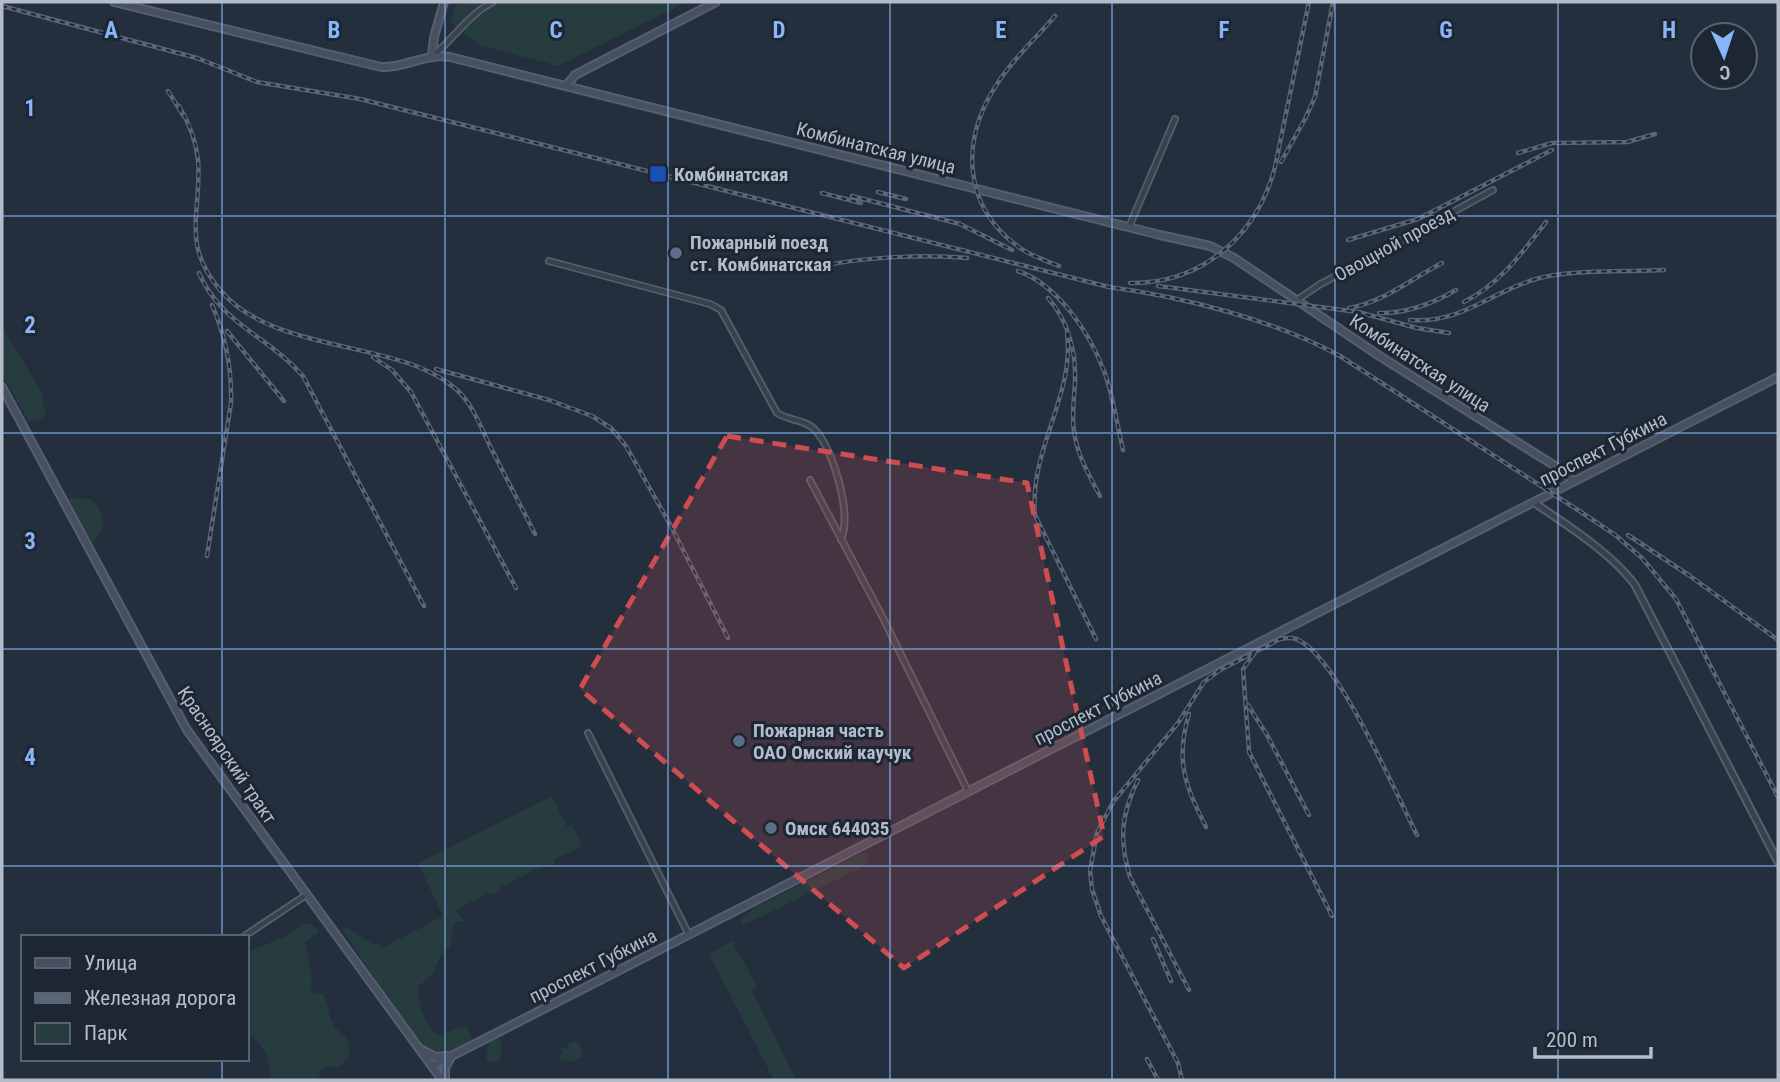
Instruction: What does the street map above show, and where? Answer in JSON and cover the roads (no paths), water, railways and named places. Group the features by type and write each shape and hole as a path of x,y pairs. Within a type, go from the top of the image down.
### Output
{"main road":[{"name":"Комбинатская улица","path":"114,2 381,68 399,66 432,56 450,57 1217,248 1381,358 1552,464 1573,481"},
{"path":"432,56 434,37 444,2"},
{"path":"566,86 575,75 716,2"},
{"name":"проспект Губкина","path":"432,1066 1778,377"},
{"name":"Красноярский тракт","path":"2,387 173,707 221,778 443,1080"},
{"path":"418,1047 435,1057 456,1054"},
{"path":"443,1080 445,1068 456,1054"}],"street":[{"path":"432,56 458,33 477,10 493,2"},
{"path":"1128,228 1175,119"},
{"name":"Овощной проезд","path":"1296,301 1319,285 1493,190"},
{"path":"549,261 710,303 721,310 776,413 808,424 825,446 840,482 844,530 841,540"},
{"path":"810,480 882,616 968,791"},
{"path":"1533,502 1569,524 1622,569 1635,584 1778,862"},
{"path":"588,733 689,935"},
{"path":"246,935 306,895"}],"railway":[{"path":"1130,283 1156,281 1203,265 1223,251 1255,214 1267,192 1275,167 1309,2"},
{"path":"1281,162 1315,97 1333,2"},
{"path":"2,6 197,58 257,82 360,99 1109,287 1198,304 1258,321 1314,343 1340,356 1581,512 1614,534 1642,558 1676,599 1778,797"},
{"path":"1055,16 1012,64 986,103 973,148 973,170 977,192 986,212 1001,231 1020,248 1059,266"},
{"path":"168,91 183,115"},
{"path":"179,106 196,146 198,160 197,243 208,274 221,291 239,308 261,321 312,339 416,366 452,386 475,415 535,534"},
{"path":"1518,153 1552,143 1627,142 1655,134"},
{"path":"1348,240 1418,219 1552,150"},
{"path":"878,192 906,199"},
{"path":"822,193 861,203"},
{"path":"852,196 960,224 1012,250"},
{"path":"1464,302 1499,277 1546,222"},
{"path":"823,266 895,257 967,258"},
{"path":"1349,308 1374,301 1442,263"},
{"path":"1410,320 1445,317 1519,285 1549,276 1582,272 1664,270"},
{"path":"1018,271 1032,277 1059,298 1090,341 1107,380 1123,450"},
{"path":"199,273 208,290 232,317 275,350 303,376 424,606"},
{"path":"1158,286 1358,312 1417,328 1449,333"},
{"path":"1379,313 1419,307 1456,290"},
{"path":"1048,298 1060,315 1072,346 1075,367 1073,418 1076,440 1084,465 1100,496"},
{"path":"207,556 231,403 227,353 212,305"},
{"path":"227,331 284,401"},
{"path":"1067,333 1065,379 1039,468 1035,515 1096,639"},
{"path":"373,357 392,370 411,392 516,588"},
{"path":"436,369 549,400 592,416 611,428 626,446 672,528 728,638"},
{"path":"1628,535 1778,640"},
{"path":"1182,1080 1178,1063 1101,916 1092,889 1090,871 1097,833 1113,802 1178,723 1204,682 1220,670 1280,639 1296,639 1312,649 1346,696 1363,726 1417,835"},
{"path":"1254,654 1243,669 1249,752 1332,916"},
{"path":"1248,705 1309,815"},
{"path":"1189,714 1183,746 1184,772 1206,827"},
{"path":"1138,780 1128,804 1123,827 1126,864 1130,877 1189,990"},
{"path":"1153,939 1171,981"},
{"path":"1147,1059 1158,1080"}],"place":[{"name":"Комбинатская","path":"658,174"},
{"name":"Пожарный поезд ст. Комбинатская","path":"676,253"},
{"name":"Пожарная часть ОАО Омский каучук","path":"739,741"},
{"name":"Омск 644035","path":"771,828"}]}
